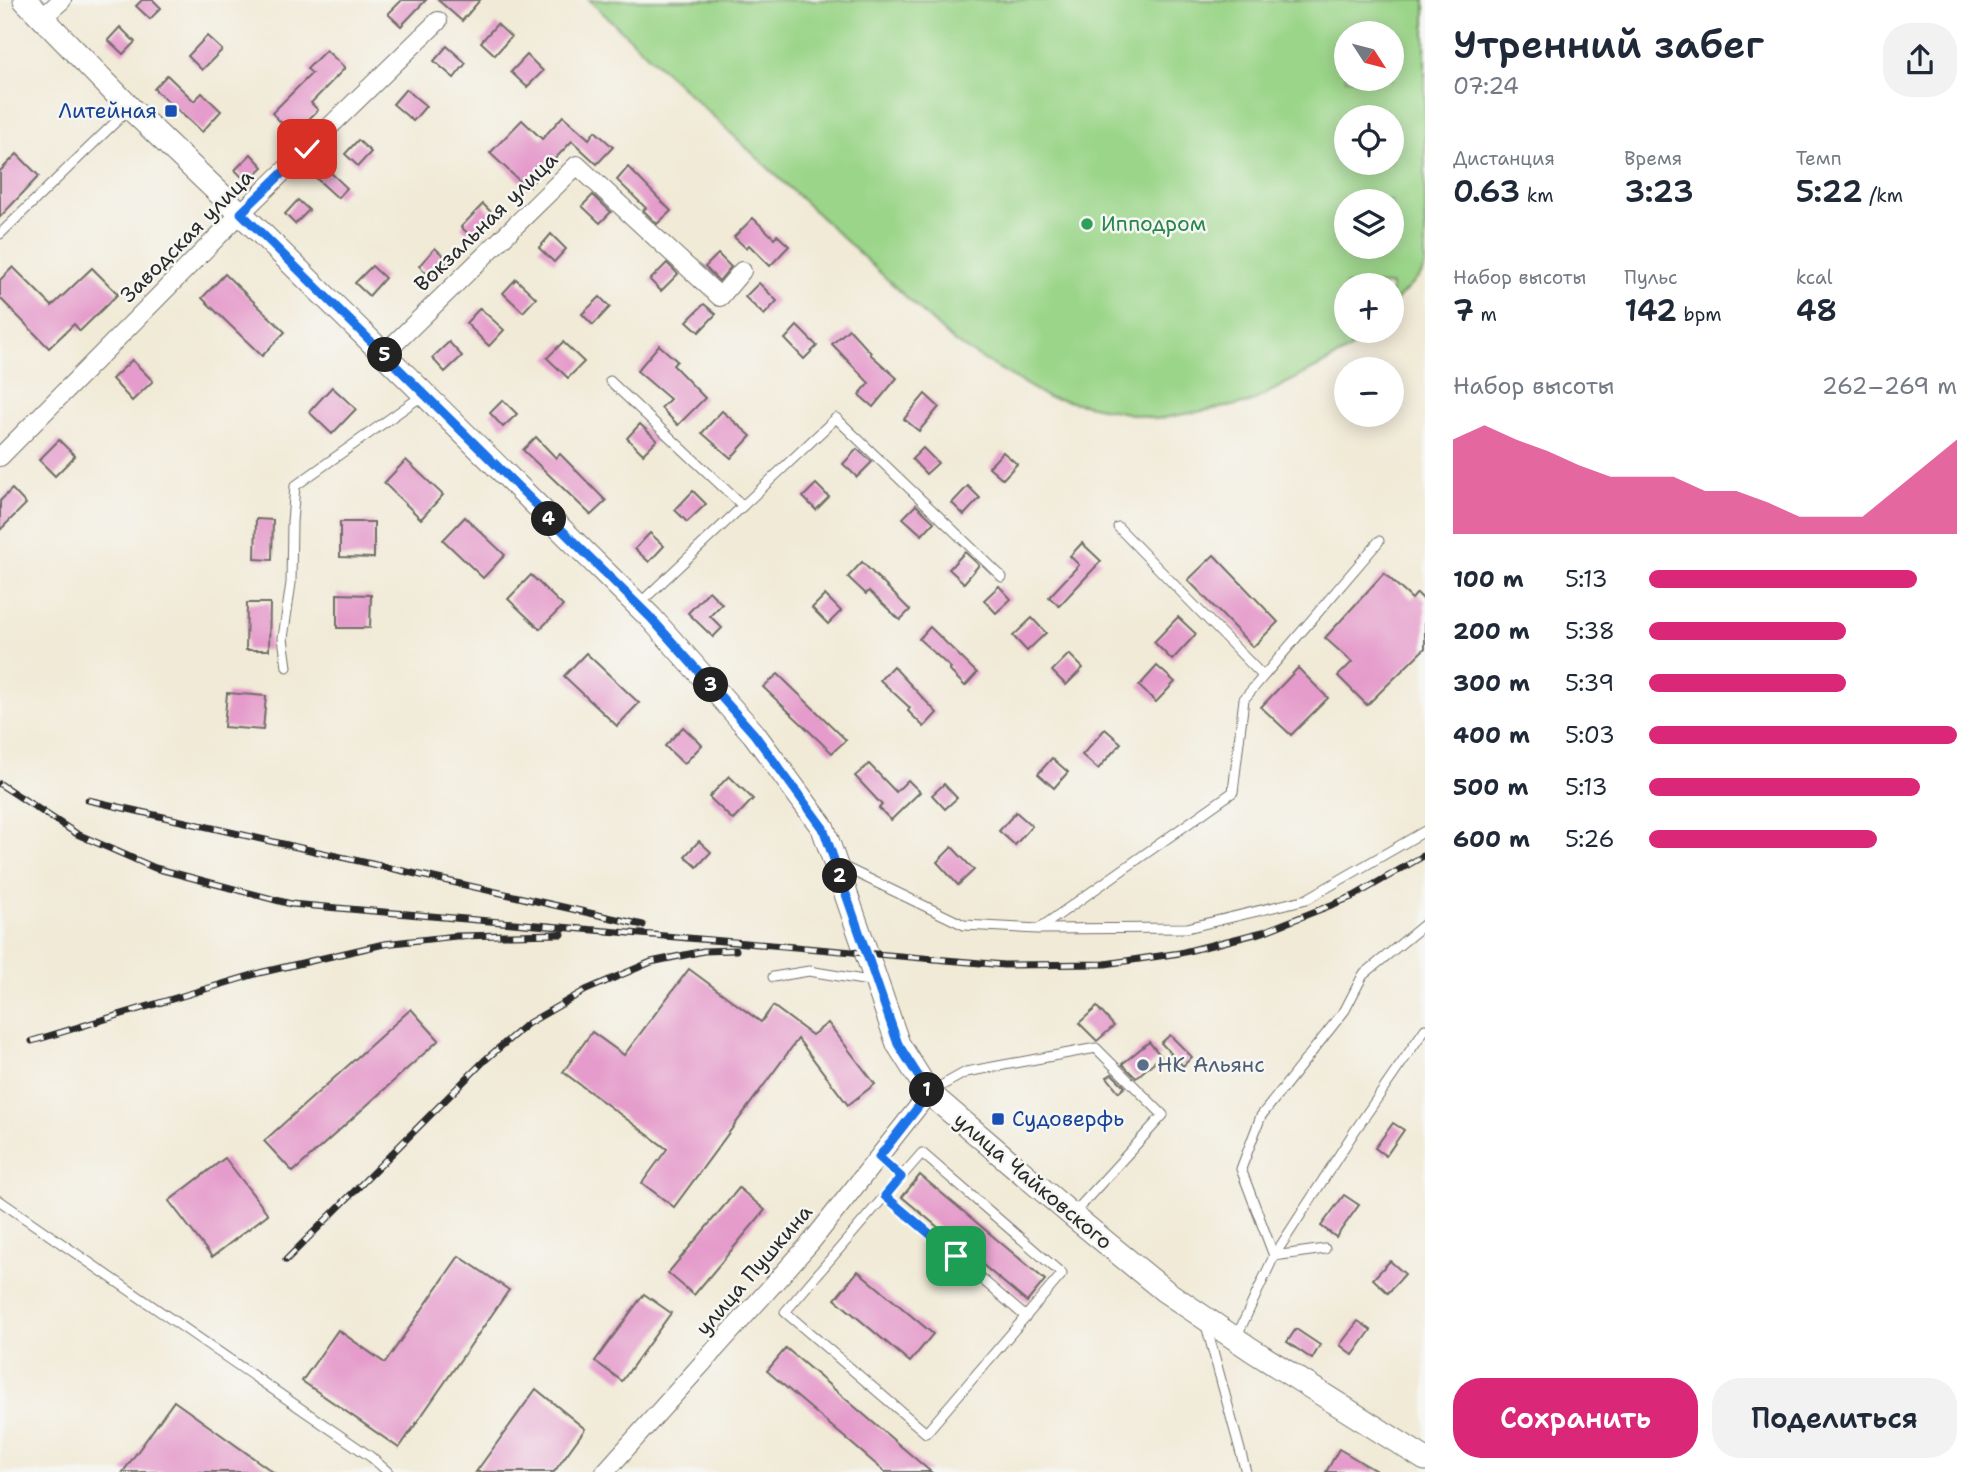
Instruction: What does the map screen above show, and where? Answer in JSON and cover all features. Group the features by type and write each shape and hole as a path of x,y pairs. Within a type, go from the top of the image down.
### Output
{"street":[{"name":"улица Чайковского","path":"25,0 130,108 241,213 638,606 754,734 823,828 898,1044 929,1093 1165,1291 1425,1460"},
{"path":"43,17 62,0"},
{"name":"Заводская улица","path":"0,457 241,213 438,21"},
{"name":"Вокзальная улица","path":"384,354 577,165 720,297 742,271"},
{"name":"улица Пушкина","path":"605,1472 812,1241 929,1093"}],"lane":[{"path":"0,234 130,108"},
{"path":"610,381 743,506"},
{"path":"287,667 283,638 291,583 295,486 423,395"},
{"path":"638,606 836,418 1002,577"},
{"path":"1118,527 1263,676"},
{"path":"1038,929 1233,792 1244,699 1379,541"},
{"path":"835,863 964,925 1038,929 1187,928 1307,899 1425,831"},
{"path":"1274,1256 1241,1169 1261,1116 1345,1010 1363,975 1425,924"},
{"path":"774,977 809,971 877,982"},
{"path":"1236,1339 1274,1256 1425,1029"},
{"path":"929,1093 966,1072 1096,1048 1163,1115 1072,1215"},
{"path":"922,1153 1062,1274 926,1433 785,1312 901,1177 922,1153"},
{"path":"879,1157 901,1177"},
{"path":"885,1196 1026,1317"},
{"path":"0,1201 371,1457 388,1472"},
{"path":"1274,1256 1325,1249"},
{"path":"1205,1318 1246,1472"}],"green space":[{"name":"Ипподром","path":"589,0 1425,0 1425,266 1421,275 1404,293 1404,273 1334,273 1334,343 1356,343 1348,351 1249,403 1156,419 1047,397 954,342"}],"building":[{"path":"142,0 153,0 161,8 150,19 136,6"},
{"path":"402,0 426,0 401,26 388,14"},
{"path":"438,0 480,0 462,21"},
{"path":"497,24 511,37 495,55 481,42"},
{"path":"120,27 135,42 123,54 108,40"},
{"path":"207,36 222,50 202,70 188,56"},
{"path":"447,46 466,63 454,78 434,61"},
{"path":"326,50 345,68 311,103 318,110 293,135 272,113 312,73 307,69"},
{"path":"527,55 543,71 527,87 511,72"},
{"path":"167,75 194,101 202,93 221,111 202,132 154,89"},
{"path":"406,89 426,106 413,121 393,104"},
{"path":"563,116 589,139 595,131 613,147 597,164 572,141 527,188 490,153 522,120 542,139"},
{"path":"358,140 371,152 358,166 345,154"},
{"path":"17,154 39,176 0,217 0,171"},
{"path":"251,154 263,167 247,182 235,170"},
{"path":"628,167 671,211 657,224 643,210 646,208 617,180"},
{"path":"327,169 347,188 338,198 317,179"},
{"path":"593,195 611,212 600,223 582,206"},
{"path":"298,200 309,210 295,224 285,214"},
{"path":"483,204 496,217 474,239 461,227"},
{"path":"753,218 774,238 777,235 789,246 770,266 749,245 746,248 734,237"},
{"path":"551,234 566,249 554,262 539,248"},
{"path":"435,248 449,261 432,278 419,266"},
{"path":"718,254 731,267 719,281 705,267"},
{"path":"667,263 678,274 661,291 650,280"},
{"path":"372,266 385,278 369,296 355,283"},
{"path":"13,267 52,306 92,268 118,294 80,331 74,324 49,348 0,298 0,280"},
{"path":"225,274 285,332 262,356 202,298"},
{"path":"516,279 536,298 523,312 503,293"},
{"path":"759,283 777,301 764,315 745,297"},
{"path":"600,297 610,307 593,325 582,314"},
{"path":"704,304 716,314 699,332 687,321"},
{"path":"480,308 504,330 489,346 466,323"},
{"path":"797,326 817,346 804,359 785,339"},
{"path":"849,329 870,354 897,378 873,407 859,395 869,383 832,344"},
{"path":"449,342 462,356 445,372 432,358"},
{"path":"563,342 584,362 568,378 547,358"},
{"path":"659,345 677,361 673,365 705,398 678,425 661,408 670,399 637,371"},
{"path":"132,360 153,381 132,401 112,379"},
{"path":"332,387 356,409 332,434 309,412"},
{"path":"925,394 939,407 919,431 904,419"},
{"path":"503,400 517,414 503,427 490,413"},
{"path":"722,411 751,436 731,458 702,433"},
{"path":"640,424 657,440 643,454 627,438"},
{"path":"536,437 556,458 560,454 606,501 591,515 523,450"},
{"path":"59,440 75,456 55,476 39,460"},
{"path":"923,448 938,463 926,474 912,459"},
{"path":"857,449 872,462 857,477 843,464"},
{"path":"1003,452 1017,464 1003,479 989,467"},
{"path":"406,460 443,495 421,519 384,483"},
{"path":"816,484 829,497 816,510 803,497"},
{"path":"968,486 980,498 964,515 952,503"},
{"path":"12,489 26,504 0,530 0,501"},
{"path":"693,491 706,504 687,522 675,510"},
{"path":"916,505 934,522 922,535 903,518"},
{"path":"465,517 505,555 483,578 443,540"},
{"path":"256,519 273,520 272,560 255,559"},
{"path":"340,522 374,522 374,558 340,557"},
{"path":"650,533 664,546 649,562 635,549"},
{"path":"1082,543 1101,561 1059,606 1049,597 1079,565 1070,556"},
{"path":"965,552 979,565 964,583 949,569"},
{"path":"1214,555 1278,622 1253,647 1188,580"},
{"path":"862,562 910,610 900,620 869,591 866,594 848,577"},
{"path":"1384,573 1412,599 1417,593 1425,601 1425,648 1367,705 1338,676 1352,662 1325,638"},
{"path":"531,575 563,606 540,629 508,599"},
{"path":"999,586 1011,599 996,613 984,600"},
{"path":"709,591 722,604 710,616 722,628 713,637 688,613"},
{"path":"337,594 371,595 370,628 337,628"},
{"path":"825,595 841,611 828,624 812,608"},
{"path":"247,603 270,603 269,650 246,650"},
{"path":"1178,617 1196,634 1172,660 1154,642"},
{"path":"1032,618 1046,633 1027,651 1013,636"},
{"path":"930,627 977,673 965,686 949,670 951,668 919,639"},
{"path":"586,653 639,703 617,726 564,676"},
{"path":"1069,654 1083,668 1066,685 1052,671"},
{"path":"893,666 937,713 924,727 908,711 910,708 880,680"},
{"path":"1157,666 1175,682 1156,702 1139,686"},
{"path":"1298,668 1328,698 1291,735 1261,707"},
{"path":"778,674 846,740 832,753 763,687"},
{"path":"227,693 266,696 263,730 224,727"},
{"path":"683,727 702,745 684,764 665,746"},
{"path":"1105,729 1121,743 1098,769 1082,755"},
{"path":"1052,758 1068,772 1054,788 1038,774"},
{"path":"869,764 896,792 908,780 920,792 891,820 879,808 882,805 855,776"},
{"path":"729,776 753,799 733,820 709,797"},
{"path":"944,784 957,798 945,809 932,795"},
{"path":"1016,812 1032,826 1015,845 999,831"},
{"path":"699,841 711,852 697,867 685,856"},
{"path":"952,847 974,870 958,885 937,862"},
{"path":"689,969 761,1022 773,1006 812,1035 828,1023 875,1084 848,1105 798,1039 674,1207 642,1183 667,1149 563,1072 592,1032 624,1055"},
{"path":"1097,1007 1114,1026 1097,1041 1079,1023"},
{"path":"411,1009 439,1040 293,1172 264,1141"},
{"path":"1170,1035 1192,1057 1183,1066 1161,1043"},
{"path":"1149,1042 1161,1056 1136,1078 1122,1064"},
{"path":"1112,1074 1125,1087 1119,1092 1107,1077"},
{"path":"1393,1123 1404,1130 1386,1156 1375,1148"},
{"path":"225,1158 268,1214 212,1257 169,1201"},
{"path":"920,1175 1045,1280 1027,1302 902,1197"},
{"path":"739,1188 765,1210 694,1295 668,1273"},
{"path":"1344,1195 1359,1205 1336,1237 1321,1226"},
{"path":"459,1256 509,1290 399,1448 302,1381 338,1330 385,1363"},
{"path":"1390,1261 1405,1274 1388,1293 1373,1279"},
{"path":"858,1271 933,1334 910,1362 835,1299"},
{"path":"644,1294 671,1313 622,1381 595,1361"},
{"path":"1358,1321 1371,1330 1353,1355 1340,1345"},
{"path":"1296,1329 1320,1345 1312,1359 1287,1342"},
{"path":"786,1348 931,1472 885,1472 767,1371"},
{"path":"536,1389 585,1429 554,1472 476,1472"},
{"path":"174,1401 273,1472 123,1472"},
{"path":"1339,1449 1378,1472 1326,1472"}],"railway":[{"path":"0,784 77,834 155,868 291,904 1004,965 1105,964 1180,953 1263,932 1354,896 1425,855"},
{"path":"88,800 643,925"},
{"path":"32,1041 259,973 384,944 456,936 562,934"},
{"path":"286,1260 485,1060 527,1024 586,990 651,962 704,951 736,950"}],"place":[{"name":"Литейная","path":"171,111"},
{"name":"Ипподром","path":"1087,224"},
{"name":"НК Альянс","path":"1143,1065"},
{"name":"Судоверфь","path":"998,1119"}],"route":[{"path":"307,149 241,213 651,618 754,734 823,828 898,1044 929,1093 879,1157 901,1177 885,1196 956,1256"}]}
